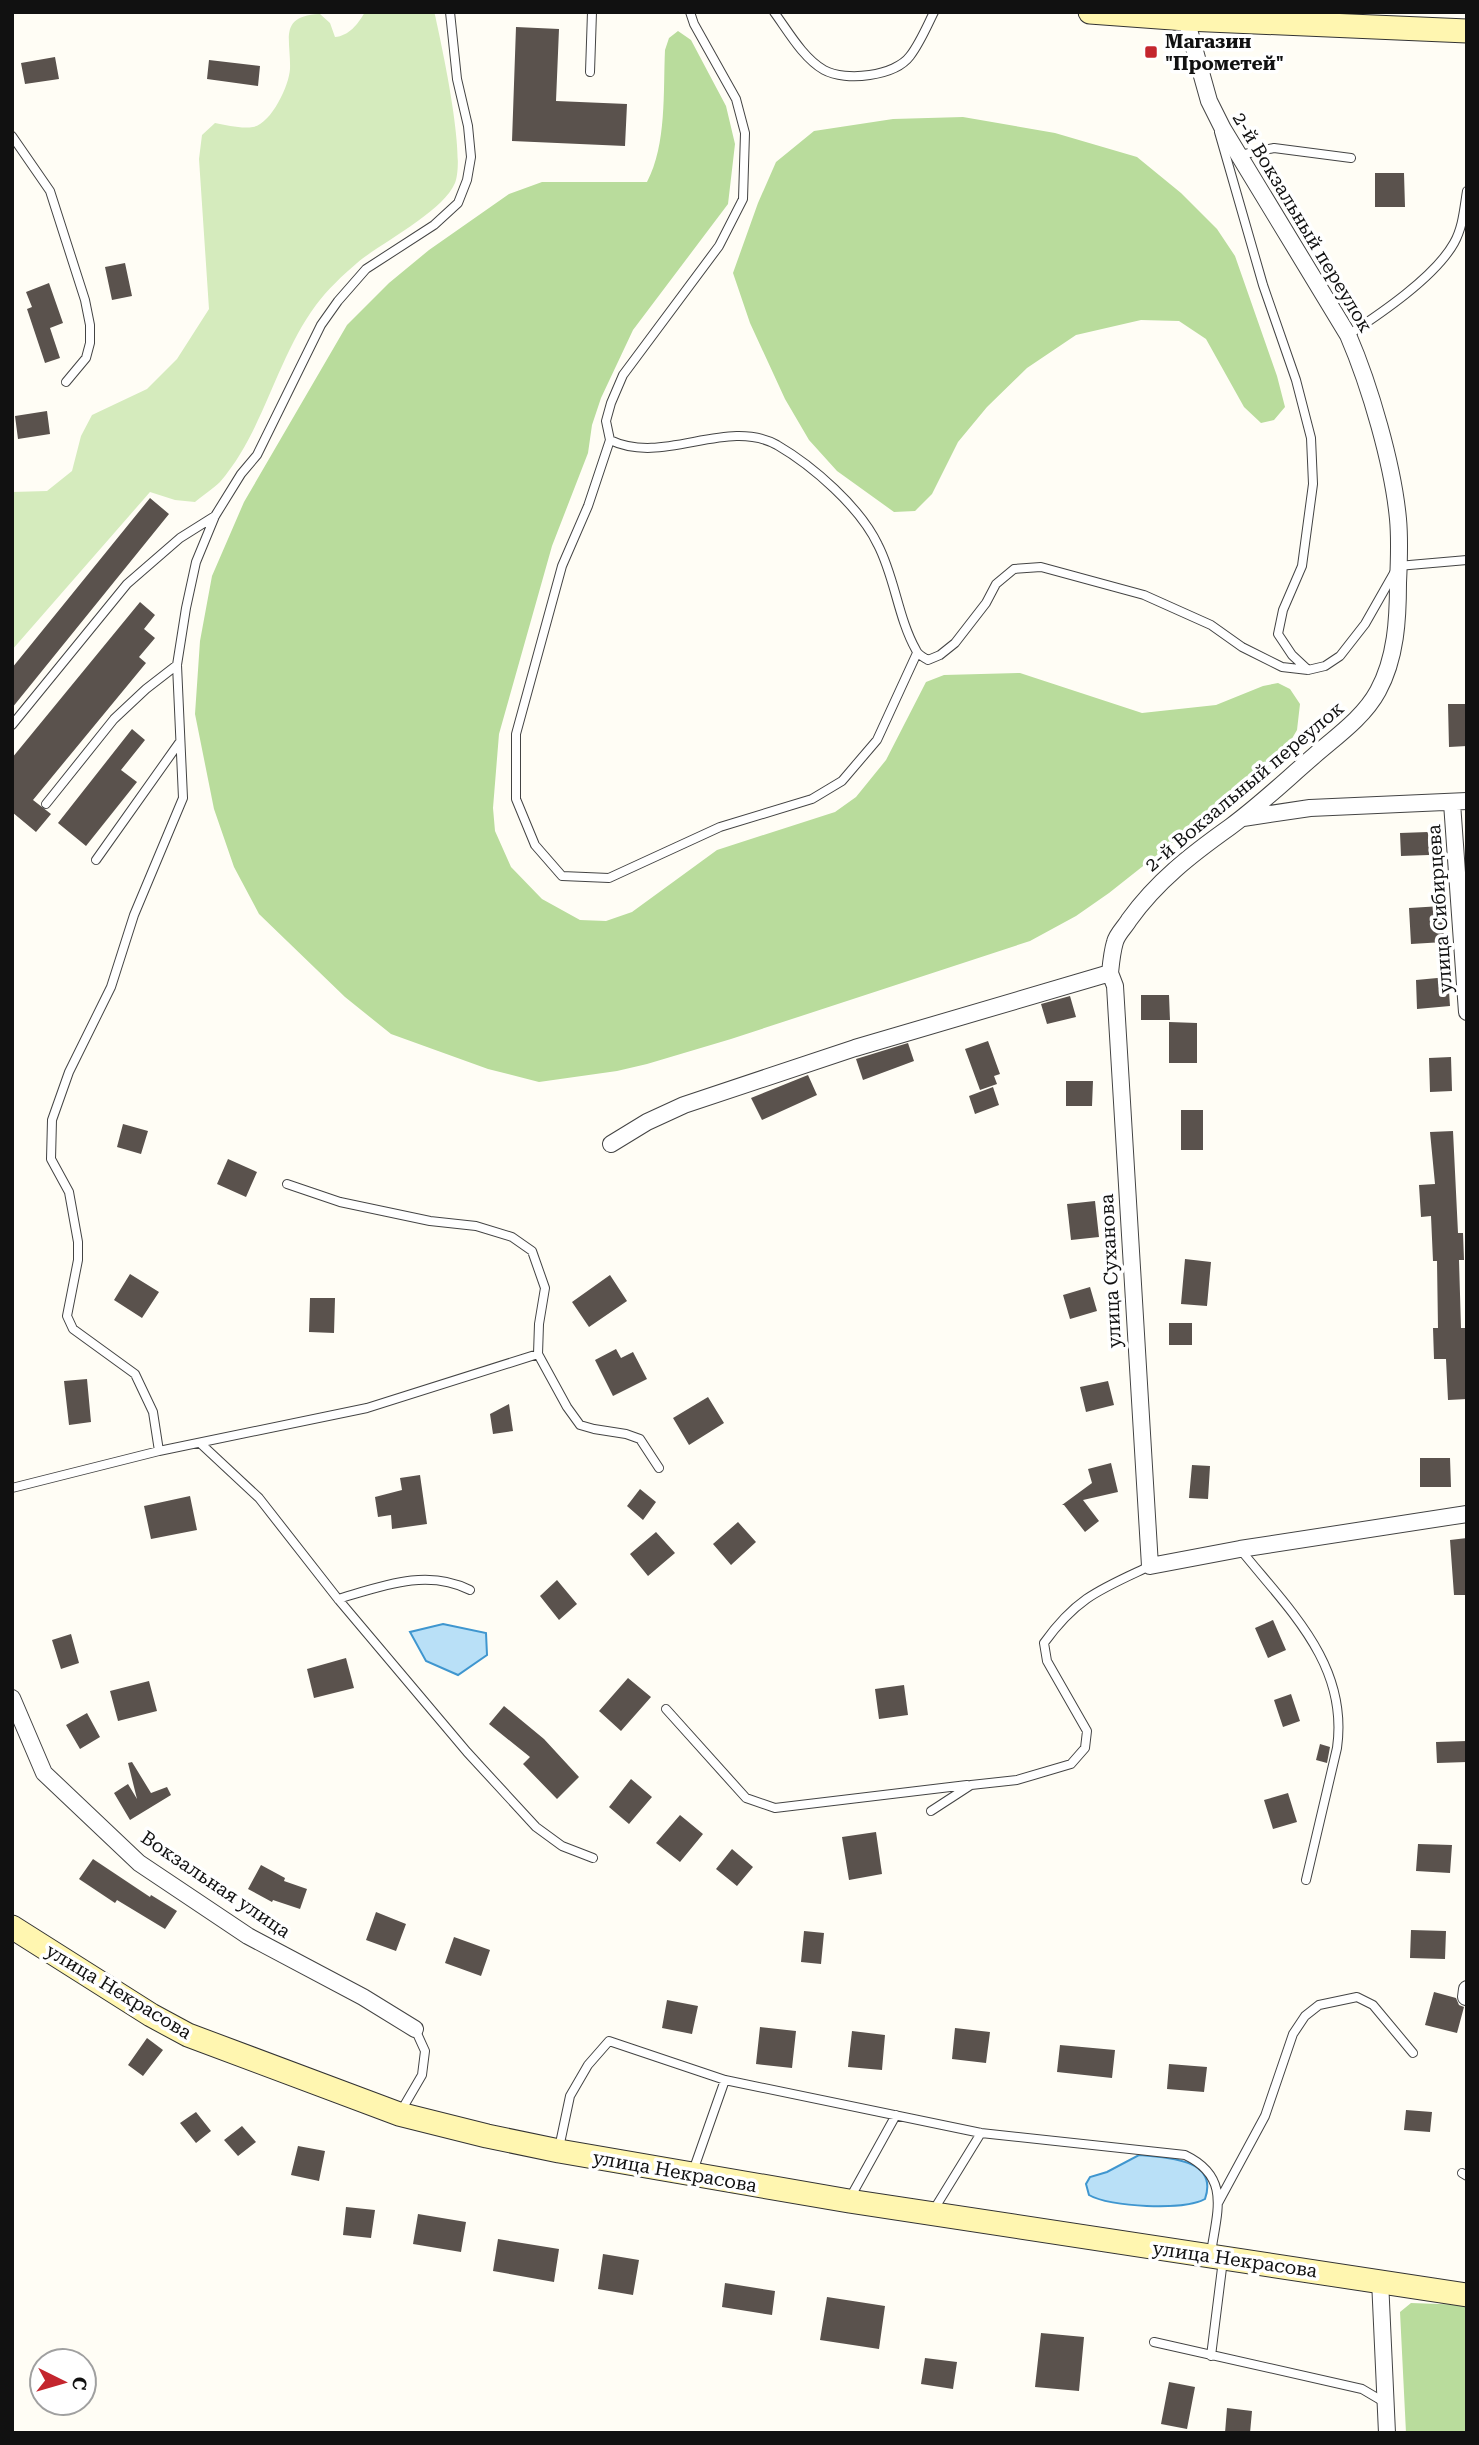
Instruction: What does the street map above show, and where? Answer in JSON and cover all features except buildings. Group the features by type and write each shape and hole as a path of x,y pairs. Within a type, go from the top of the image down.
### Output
{"main road":[{"path":"1099,13 1186,19 1345,19 1467,31"},
{"name":"улица Некрасова","path":"12,1927 151,2015 188,2035 399,2113 487,2136 849,2201 1467,2295"}],"street":[{"name":"2-й Вокзальный переулок","path":"1110,973 1115,940 1165,876 1242,818 1358,718 1378,693 1394,645 1398,609 1398,520 1391,476 1370,399 1348,335 1223,129 1209,101 1186,19"},
{"path":"1242,818 1310,808 1460,802"},
{"name":"улица Сибирцева","path":"1460,802 1467,1012"},
{"path":"611,1144 647,1122 684,1105 855,1048 1110,973"},
{"name":"улица Суханова","path":"1110,973 1115,986 1150,1566"},
{"path":"1150,1566 1240,1549 1467,1514"},
{"name":"Вокзальная улица","path":"12,1698 44,1773 139,1863 248,1936 363,1997 415,2029"},
{"path":"1380,2280 1387,2433"}],"lane":[{"path":"159,1451 153,1412 135,1374 73,1329 67,1316 78,1260 78,1242 69,1192 51,1159 52,1120 69,1072 111,987 134,915 183,798 184,773 177,666 196,562 215,516 262,445 321,325 338,301 366,269 434,225 458,203 467,180 471,157 468,126 457,79 450,12"},
{"path":"590,72 592,12"},
{"path":"690,12 736,99 745,133 743,199 719,247 623,375 611,403 606,421 610,440 588,506 562,566 516,734 516,799 535,845 562,876 609,878 720,827 812,799 842,780 877,740 917,653"},
{"path":"774,12 804,52 825,71 849,75 883,74 909,58 934,12"},
{"path":"1209,101 1262,285 1296,380 1311,438 1313,484 1302,566 1283,610 1278,634 1308,670"},
{"path":"12,136 50,191 85,300 90,343 86,358 66,382"},
{"path":"1240,155 1274,148 1351,158"},
{"path":"1348,335 1392,306 1443,259 1462,224 1467,191"},
{"path":"610,440 638,449 731,437 756,438 775,444 805,464 863,519 890,570 917,653 928,660 940,655 955,643 986,603 996,584 1014,569 1041,568 1144,594 1211,625 1242,647 1282,667 1308,670 1325,666 1340,656 1364,624 1398,566 1467,560"},
{"path":"12,725 127,584 180,538 215,516"},
{"path":"46,804 114,719 146,689 177,666"},
{"path":"96,860 180,743"},
{"path":"286,1184 340,1202 430,1221 476,1226 512,1237 532,1251 545,1288 539,1324 538,1354 566,1407 580,1424 640,1439 659,1468"},
{"path":"12,1488 159,1451 367,1408 538,1354"},
{"path":"200,1443 259,1498 338,1599 467,1752 536,1827 562,1846 593,1858"},
{"path":"1240,1549 1312,1639 1324,1660 1339,1706 1337,1748 1306,1880"},
{"path":"666,1709 746,1798 775,1808 1017,1780 1072,1764 1085,1748 1087,1731 1047,1661 1044,1643 1062,1619 1092,1593 1150,1566"},
{"path":"338,1599 398,1581 453,1582 470,1590"},
{"path":"931,1811 971,1785"},
{"path":"1217,2206 1265,2116 1293,2034 1305,2016 1319,2005 1357,1997 1373,2005 1413,2053"},
{"path":"399,2113 422,2075 425,2052 415,2029"},
{"path":"559,2151 570,2096 588,2066 609,2041 725,2080 981,2133 1185,2155 1200,2162 1209,2171 1216,2185 1217,2256 1211,2356"},
{"path":"692,2174 725,2080"},
{"path":"849,2201 895,2115"},
{"path":"932,2213 981,2133"},
{"path":"1154,2342 1362,2389 1384,2402"}],"green space":[{"path":"365,12 434,12 458,150 455,183 438,205 357,263 320,299 290,348 248,440 220,482 195,502 175,500 150,492 12,650 12,492 47,491 72,471 81,436 92,415 147,389 177,359 209,309 199,159 202,135 215,123 253,127 272,112 283,94 289,76 290,31 292,24 298,19 320,14 330,23 335,37 349,32"},
{"path":"678,31 691,40 726,106 735,144 728,204 633,330 601,398 592,425 588,453 552,546 499,734 493,808 495,831 511,867 542,899 580,920 606,921 632,912 717,850 835,812 856,797 886,760 926,682 944,675 1020,673 1142,713 1216,705 1263,686 1278,683 1290,689 1300,704 1297,730 1281,757 1109,893 1076,916 1030,941 647,1064 539,1082 488,1069 391,1034 345,997 259,914 234,867 214,809 195,714 200,641 212,576 244,502 347,325 389,283 429,250 509,194 542,182 647,182 661,135 665,50 669,38"},
{"path":"963,117 1055,133 1137,157 1181,193 1217,229 1235,256 1277,376 1285,407 1274,420 1261,423 1244,407 1206,339 1179,321 1141,320 1076,335 1027,368 987,407 958,442 932,494 915,511 894,512 837,471 809,440 785,399 750,323 733,273 776,162 814,131 893,119"},
{"path":"1411,2303 1467,2305 1467,2433 1406,2433 1400,2312"}],"water":[{"path":"443,1624 486,1633 487,1655 458,1675 426,1661 410,1632"},
{"path":"1139,2155 1176,2159 1198,2168 1205,2175 1205,2199 1181,2205 1147,2206 1113,2202 1089,2195 1086,2184 1090,2177 1107,2172"}],"place":[{"name":"Магазин \"Прометей\"","path":"1151,52"}]}
